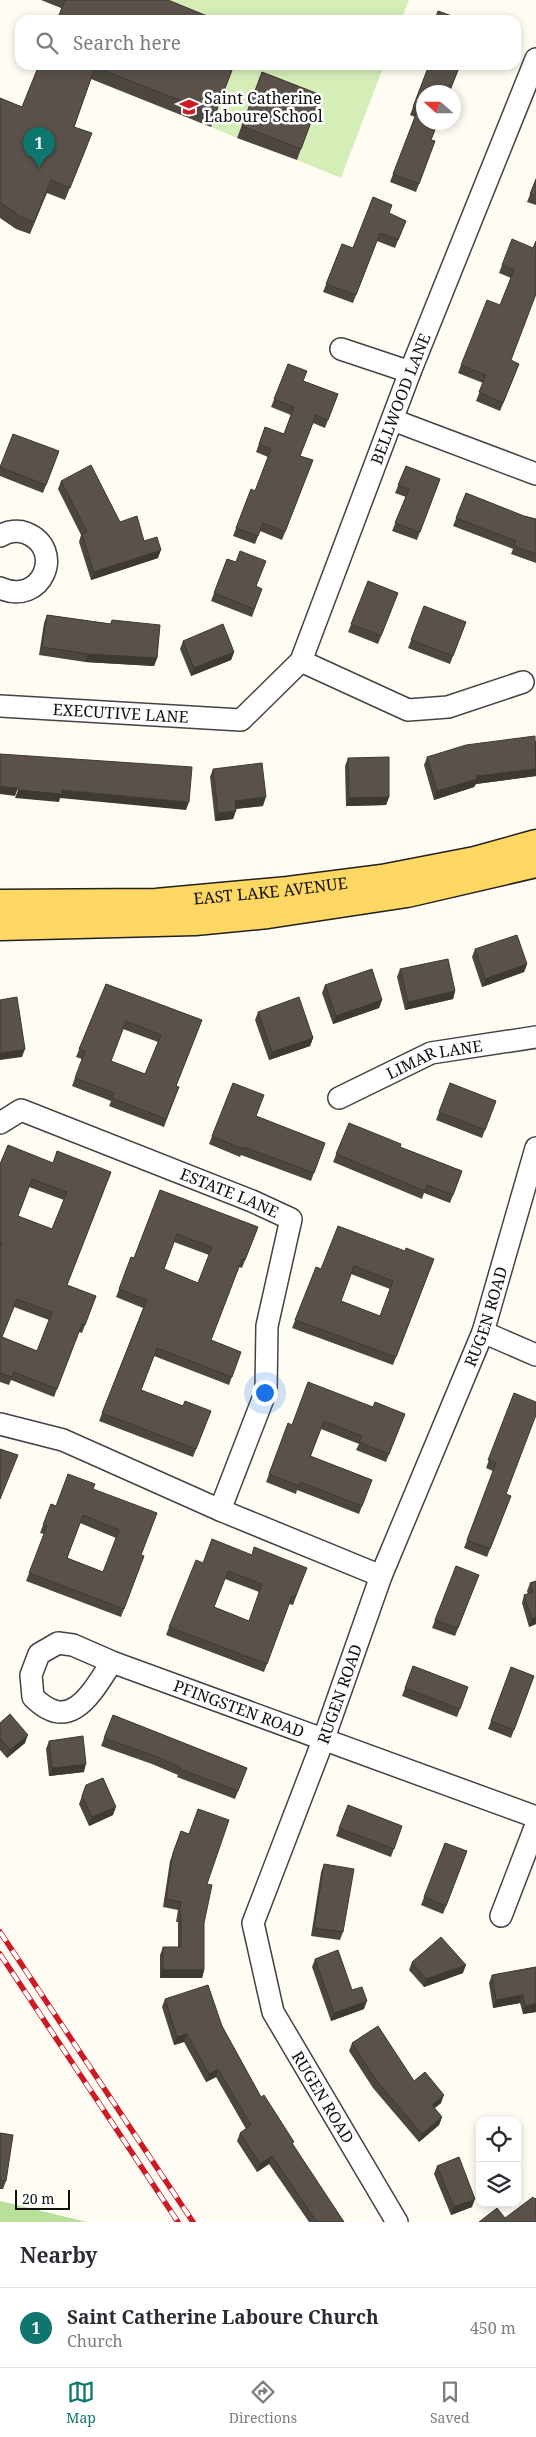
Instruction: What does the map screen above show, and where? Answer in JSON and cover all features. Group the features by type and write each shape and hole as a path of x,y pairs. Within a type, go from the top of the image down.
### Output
{"main road":[{"name":"EAST LAKE AVENUE","path":"0,903 156,902 288,890 382,878 475,860 536,843"},
{"name":"EAST LAKE AVENUE","path":"0,927 195,922 268,915 407,894 536,864"}],"street":[{"name":"BELLWOOD LANE","path":"241,720 301,661 410,372 536,60"},
{"path":"341,349 410,372"},
{"path":"393,420 536,474"},
{"path":"0,536 14,531 33,536 45,551 47,560 42,578 28,590 19,593 0,591"},
{"path":"301,661 408,710 448,707 523,682"},
{"name":"EXECUTIVE LANE","path":"0,706 241,720"},
{"name":"LIMAR LANE","path":"339,1098 431,1053 536,1037"},
{"name":"ESTATE LANE","path":"0,1123 21,1110 252,1201 290,1219 266,1326 266,1391 220,1510"},
{"name":"RUGEN ROAD","path":"397,2222 273,2012 253,1923 324,1738 382,1576 483,1332 536,1148"},
{"path":"483,1332 536,1355"},
{"path":"0,1424 63,1440 220,1510 382,1576"},
{"name":"PFINGSTEN ROAD","path":"112,1662 536,1817"},
{"path":"501,1916 536,1825"}],"green space":[{"path":"144,0 409,0 403,15 172,15"},
{"path":"232,70 382,70 341,178 297,160 317,106 258,84 237,138 211,127"},
{"path":"0,2201 87,2222 0,2222"}],"building":[{"path":"65,0 168,0 205,15 59,15"},
{"path":"438,11 449,15 437,15"},
{"path":"37,70 94,70 74,127 92,133 70,188 51,180 34,222 21,217 0,202 0,98 22,107"},
{"path":"103,70 232,70 215,114"},
{"path":"427,70 458,70 452,85 421,85"},
{"path":"262,72 321,95 301,149 242,126"},
{"path":"416,114 416,130 435,130 431,140 435,141 419,184 393,174"},
{"path":"536,179 536,196 530,194"},
{"path":"373,197 392,205 389,213 406,221 398,240 380,233 356,295 326,284 342,244 353,248"},
{"path":"512,239 533,248 536,241 536,294 511,360 519,364 503,403 479,392 486,375 461,365 487,300 500,305 514,270 502,265"},
{"path":"288,364 307,371 303,381 338,394 328,420 316,415 300,456 313,460 285,532 263,523 258,536 236,528 251,489 255,491 271,449 259,444 265,427 284,434 294,407 274,399"},
{"path":"13,434 59,451 46,485 0,467"},
{"path":"91,465 120,522 137,516 144,541 157,537 161,550 94,572 82,534 87,532 61,481"},
{"path":"406,466 440,479 420,532 395,523 409,489 398,485"},
{"path":"466,493 536,519 536,554 514,546 516,541 456,518"},
{"path":"240,551 266,561 256,586 262,589 254,609 214,593 227,559 236,562"},
{"path":"368,581 398,593 381,636 351,624"},
{"path":"424,606 466,622 453,656 411,640"},
{"path":"47,615 111,624 112,620 160,625 157,658 88,654 42,647"},
{"path":"223,624 234,652 194,668 183,641"},
{"path":"535,736 536,769 476,776 477,779 437,791 427,757 466,745"},
{"path":"0,754 192,767 189,802 62,790 62,794 18,790 18,788 0,786"},
{"path":"389,757 389,797 349,798 348,758"},
{"path":"262,763 266,797 235,801 236,811 218,813 213,769"},
{"path":"517,935 527,964 485,979 475,949"},
{"path":"448,959 455,991 408,1002 400,969"},
{"path":"372,969 382,1000 336,1016 325,985"},
{"path":"106,984 202,1020 176,1086 179,1087 166,1119 112,1098 114,1093 75,1078 85,1051 79,1049","holes":["126,1021 161,1035 145,1074 111,1061"]},
{"path":"17,997 25,1049 0,1053 0,1000"},
{"path":"299,997 313,1038 272,1052 258,1012"},
{"path":"233,1083 264,1095 256,1116 325,1143 314,1173 244,1147 243,1149 212,1136"},
{"path":"450,1083 496,1101 485,1130 439,1112"},
{"path":"349,1123 401,1144 400,1147 462,1171 453,1195 427,1185 425,1191 336,1154"},
{"path":"8,1145 53,1163 57,1151 111,1172 67,1285 96,1296 85,1325 82,1324 57,1389 14,1372 12,1377 0,1373 0,1248 2,1243 0,1242 0,1164","holes":["32,1179 67,1192 52,1229 18,1216","17,1299 52,1312 37,1351 2,1337"]},
{"path":"160,1190 258,1227 245,1260 242,1259 211,1340 241,1352 232,1377 157,1348 141,1390 183,1406 185,1401 211,1411 196,1449 102,1413 147,1300 119,1289 131,1257 134,1258","holes":["177,1234 212,1247 198,1283 164,1269"]},
{"path":"338,1226 405,1251 406,1248 434,1259 396,1357 295,1320 316,1267 321,1269","holes":["354,1266 393,1281 380,1316 341,1301"]},
{"path":"308,1382 373,1407 375,1402 405,1414 389,1454 359,1442 362,1436 324,1421 310,1456 372,1480 362,1506 300,1482 299,1486 269,1474 288,1423 292,1425"},
{"path":"514,1393 536,1402 536,1415 506,1494 511,1496 490,1549 467,1540 496,1463 488,1460"},
{"path":"0,1449 18,1455 0,1499"},
{"path":"68,1474 95,1484 93,1489 157,1513 141,1555 144,1556 124,1609 29,1573 47,1526 43,1525 51,1504 56,1506","holes":["83,1515 119,1530 103,1572 67,1558"]},
{"path":"212,1539 252,1555 254,1547 307,1568 295,1597 292,1596 267,1664 169,1627 196,1560 203,1563","holes":["228,1571 262,1584 249,1621 214,1607"]},
{"path":"456,1566 479,1575 458,1628 435,1620"},
{"path":"536,1581 536,1617 532,1619 524,1595 533,1592 530,1583"},
{"path":"413,1666 468,1687 460,1709 405,1688"},
{"path":"511,1667 534,1676 514,1730 491,1721"},
{"path":"10,1714 28,1735 10,1750 0,1738 0,1723"},
{"path":"113,1715 247,1768 238,1791 180,1769 180,1767 155,1756 104,1738"},
{"path":"83,1736 86,1764 52,1768 49,1741"},
{"path":"103,1778 116,1807 92,1817 82,1796 86,1785"},
{"path":"348,1805 402,1826 394,1849 339,1828"},
{"path":"198,1809 229,1820 207,1884 212,1885 204,1923 204,1970 163,1970 163,1947 181,1947 181,1914 179,1914 181,1902 166,1899 173,1853 181,1831 189,1834"},
{"path":"445,1843 467,1851 446,1906 424,1897"},
{"path":"324,1864 354,1869 343,1932 314,1928"},
{"path":"441,1937 466,1965 426,1979 412,1962"},
{"path":"338,1950 352,1990 362,1987 367,2001 334,2013 315,1959"},
{"path":"536,1967 536,2004 525,2006 523,1995 496,2000 492,1975"},
{"path":"208,1985 222,2026 261,2097 264,2095 294,2142 292,2143 344,2222 317,2222 272,2156 260,2164 240,2133 251,2125 218,2069 209,2074 187,2034 177,2037 165,1999"},
{"path":"378,2026 414,2081 425,2072 444,2095 432,2105 442,2117 422,2134 376,2080 352,2043"},
{"path":"0,2133 13,2135 6,2181 0,2180"},
{"path":"459,2157 475,2199 454,2207 437,2166"},
{"path":"533,2197 536,2198 536,2222 479,2222 497,2208 505,2218"}],"railway":[{"path":"0,1932 193,2222"},
{"path":"0,1954 178,2222"}],"place":[{"name":"Saint Catherine Laboure School","path":"189,107"},
{"name":"Saint Catherine Laboure Church","path":"39,168"}]}
